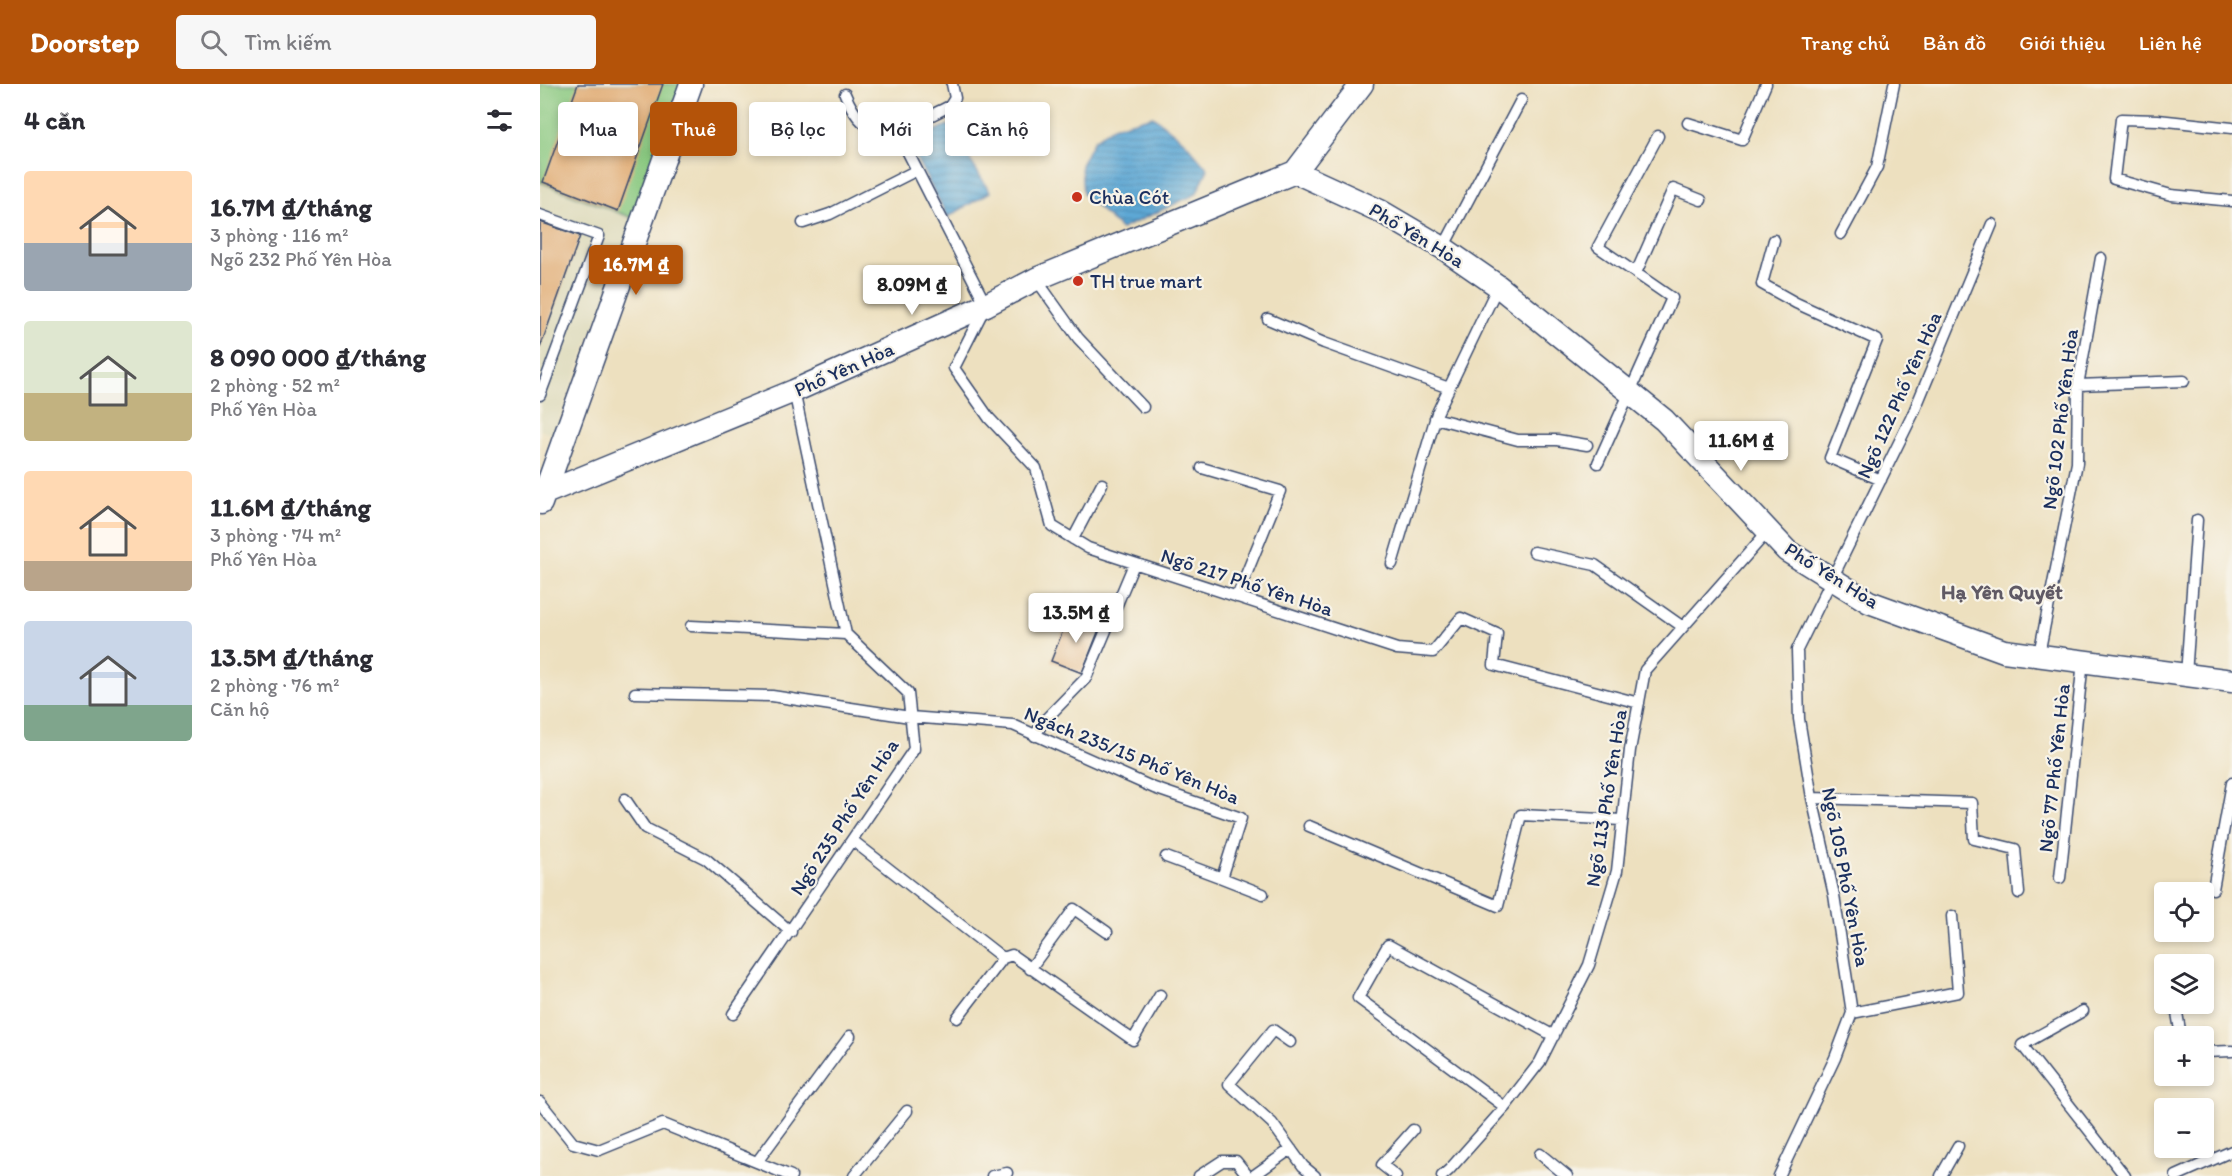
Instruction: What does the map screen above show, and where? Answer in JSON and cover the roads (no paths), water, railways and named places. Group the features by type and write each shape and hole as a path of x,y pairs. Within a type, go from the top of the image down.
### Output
{"street":[{"path":"541,498 691,84"},
{"path":"1294,172 1362,84"},
{"name":"Phố Yên Hòa","path":"541,498 794,391 986,305 1036,279 1294,172 1380,211 1443,248 1498,286 1664,420 1787,551 1869,602 2004,651 2232,681"}],"lane":[{"path":"933,114 950,106 955,98 952,84"},
{"path":"1688,123 1742,140 1766,84"},
{"path":"1841,234 1877,167 1894,84"},
{"path":"845,94 851,108 858,116"},
{"path":"1443,248 1521,100"},
{"path":"2232,128 2158,120 2121,120 2114,179 2171,195 2232,201"},
{"path":"1598,463 1672,298 1598,247 1658,136"},
{"path":"910,156 986,305"},
{"path":"803,223 830,214 917,170"},
{"path":"1636,273 1673,189 1701,200"},
{"path":"540,215 599,236 540,395"},
{"name":"Ngõ 122 Phố Yên Hòa","path":"1833,579 1913,414 1992,224"},
{"path":"1774,240 1762,284 1796,303 1877,340 1830,458 1881,480"},
{"name":"Ngõ 102 Phố Yên Hòa","path":"2039,654 2077,463 2079,385 2101,258"},
{"path":"1036,279 1078,338 1143,407"},
{"path":"1392,564 1435,418 1498,286"},
{"name":"Ngõ 217 Phố Yên Hòa","path":"986,305 954,368 989,418 1036,468 1052,525 1073,539 1088,548 1134,564 1397,649 1433,652 1461,618 1497,634 1494,665 1639,703"},
{"path":"1268,319 1324,343 1449,388"},
{"path":"2079,385 2184,381"},
{"path":"691,626 846,634 794,391"},
{"path":"1435,418 1518,440 1557,440 1587,445"},
{"path":"1202,468 1280,490 1237,597"},
{"path":"1073,539 1102,484"},
{"path":"2186,676 2197,520"},
{"name":"Ngõ 113 Phố Yên Hòa","path":"1442,1176 1505,1107 1540,1062 1589,965 1617,871 1630,750 1645,670 1769,530"},
{"path":"1534,552 1595,565 1683,627"},
{"path":"1035,736 1042,722 1086,678 1134,564"},
{"name":"Ngõ 105 Phố Yên Hòa","path":"1779,1176 1835,1058 1852,1013 1834,895 1812,798 1799,718 1797,650 1833,579"},
{"name":"Ngõ 235 Phố Yên Hòa","path":"734,1014 914,749 908,693 846,634"},
{"name":"Ngõ 77 Phố Yên Hòa","path":"2060,878 2083,662"},
{"name":"Ngõ 235 Phố Yên Hòa","path":"634,693 772,696 910,717"},
{"name":"Ngách 235/15 Phố Yên Hòa","path":"910,717 1013,725 1154,788 1241,818 1222,878"},
{"path":"2214,883 2232,783"},
{"path":"1812,798 1972,803 1974,839 2015,849 2019,893"},
{"path":"625,799 645,828 706,859 791,932"},
{"path":"1309,826 1498,906 1521,815 1622,820"},
{"path":"852,840 1003,958"},
{"path":"1166,857 1263,894"},
{"path":"1030,969 1074,909 1107,932"},
{"path":"1852,1013 1958,992 1952,916"},
{"path":"1505,1107 1358,998 1388,945 1554,1036"},
{"path":"957,1018 1003,958 1012,955 1133,1040 1160,995"},
{"path":"2083,1011 2022,1045 2125,1176"},
{"path":"1290,1042 1273,1030 1229,1084 1272,1123 1303,1166 1315,1176"},
{"path":"757,1162 850,1036"},
{"path":"2214,1052 2232,1051"},
{"path":"540,1102 573,1143 599,1150 663,1124 791,1176"},
{"path":"854,1176 907,1111"},
{"path":"1396,1176 1382,1165 1413,1130"},
{"path":"1941,1176 1958,1146"},
{"path":"1199,1176 1222,1161 1236,1161 1251,1176 1291,1149"},
{"path":"2176,1176 2198,1171 2232,1151"},
{"path":"1540,1154 1568,1176"},
{"path":"992,1176 1007,1173"}],"water":[{"path":"1153,116 1185,142 1208,169 1196,194 1121,229 1083,194 1081,165 1094,140 1113,127"},
{"path":"945,126 945,156 967,156 990,192 948,217 915,156 933,156 933,132"}],"place":[{"name":"Chùa Cót","path":"1077,197"},
{"name":"TH true mart","path":"1078,281"}],"district":[{"name":"Hạ Yên Quyết","path":"2002,592"}]}
